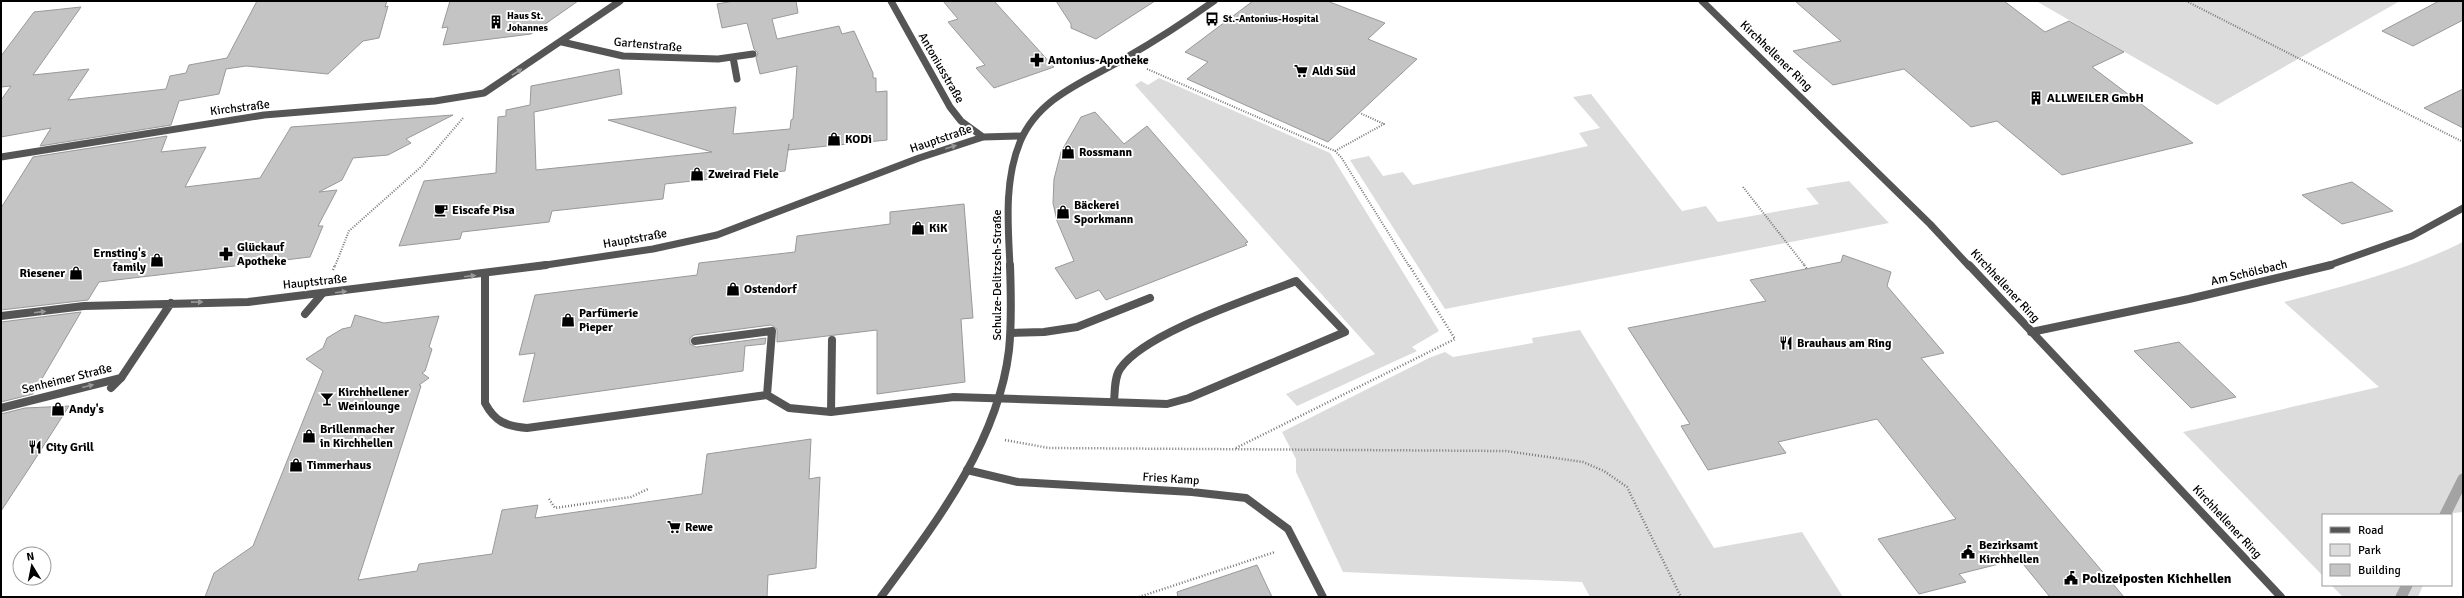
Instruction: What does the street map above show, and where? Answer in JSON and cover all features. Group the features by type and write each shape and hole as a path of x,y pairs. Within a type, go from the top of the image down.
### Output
{"street":[{"path":"484,93 562,42 620,1"},
{"name":"Antoniusstraße","path":"891,1 950,107 961,121 983,137"},
{"path":"1022,136 1035,115 1051,102 1125,59 1214,1"},
{"name":"Kirchhellener Ring","path":"1702,1 1930,224 2281,597"},
{"name":"Gartenstraße","path":"562,42 623,56 685,60 733,57 753,54"},
{"path":"733,57 737,79"},
{"name":"Kirchstraße","path":"1,156 264,115 435,100 484,93"},
{"name":"Hauptstraße","path":"1,316 84,306 248,302 485,274 653,249 717,235 919,158 983,137 1022,136"},
{"name":"Schulze-Delitzsch-Straße","path":"881,597 967,470 985,437 999,396 1009,351 1010,333 1010,180 1016,150 1022,136"},
{"name":"Am Schölsbach","path":"2031,332 2174,303 2306,272 2392,243 2450,216 2463,208"},
{"path":"485,274 485,402 492,417 504,426 527,428 767,396 789,408 832,412 954,397 999,396 1114,402 1167,404 1189,398 1345,332 1296,281 1159,337 1135,352 1119,370 1114,402"},
{"path":"306,314 322,294"},
{"path":"1010,333 1044,332 1077,327 1150,298"},
{"name":"Senheimer Straße","path":"1,408 121,378 170,303"},
{"path":"695,341 772,332 767,396"},
{"path":"832,340 832,412"},
{"path":"111,388 121,378"},
{"name":"Fries Kamp","path":"967,470 1018,482 1192,492 1246,498 1288,529 1323,597"}],"path":[{"path":"2186,1 2463,142"},
{"path":"1125,59 1335,151 1342,157 1455,339 1236,448"},
{"path":"322,294 349,231 422,166 484,93"},
{"path":"1335,151 1384,124 1360,113"},
{"path":"1743,187 1760,206 1807,269"},
{"path":"985,437 1049,448 1236,448 1506,451 1583,462 1604,471 1627,487 1680,597"},
{"path":"549,499 555,508 631,497 648,489"},
{"path":"1139,597 1278,551"}],"green space":[{"path":"2036,1 2400,1 2217,105"},
{"path":"1159,78 1330,153 1439,331 1412,347 1417,351 1297,406 1286,394 1375,354 1135,85 1141,81 1148,85"},
{"path":"1591,94 1682,211 1706,206 1718,222 1819,204 1806,188 1849,181 1889,223 1445,309 1350,160 1369,156 1383,176 1403,172 1413,185 1588,146 1579,133 1600,128 1573,97"},
{"path":"2463,242 2463,512 2453,513 2452,515 2322,514 2322,575 2183,432 2379,387 2284,302 2398,269"},
{"path":"1580,330 1714,548 1802,532 1843,597 1590,597 1582,582 1343,572 1296,472 1296,459 1282,432 1429,358 1445,352 1453,357 1533,343 1532,338"},
{"path":"2332,586 2423,586 2418,597 2343,597"}],"building":[{"path":"257,1 387,1 385,7 388,6 379,38 363,41 328,74 246,66 226,69 219,94 179,101 171,125 40,146 51,128 1,137 1,100 11,86 1,87 1,56 34,12 81,7 33,75 89,69 68,100 166,89 170,76 186,73 189,65 227,58"},
{"name":"Haus St. Johannes","path":"450,1 578,1 531,34 443,45 448,27 442,28"},
{"path":"734,1 796,1 798,13 772,19 777,39 839,26 842,34 854,31 873,73 873,78 876,78 876,92 887,91 887,140 788,150 785,171 665,184 663,199 552,211 549,222 462,232 460,239 399,246 424,181 496,173 498,117 506,116 506,110 530,105 531,86 619,69 622,94 534,112 536,170 712,152 608,120 736,107 733,134 790,129 791,120 793,119 797,66 760,74 756,58 758,53 754,49 747,23 722,28 717,4"},
{"path":"943,1 994,1 1054,67 994,88 976,68 985,65 948,22 958,19"},
{"path":"1056,1 1155,1 1096,39 1071,28 1071,24"},
{"name":"Aldi Süd","path":"1253,1 1327,1 1385,23 1368,39 1417,59 1328,142 1187,79 1208,62 1185,52"},
{"name":"ALLWEILER GmbH","path":"1795,1 2004,1 2045,32 2069,21 2124,52 2092,67 2193,143 2062,175 1997,121 1971,127 1904,69 1833,85 1793,51 1841,41"},
{"path":"2439,1 2463,1 2463,20 2413,46 2382,31"},
{"path":"2463,89 2463,128 2424,108"},
{"path":"1095,112 1124,144 1147,126 1248,242 1245,243 1247,245 1106,300 1099,290 1076,299 1055,268 1074,261 1057,221 1053,203 1054,179 1061,152 1081,117"},
{"path":"453,115 406,139 411,143 388,155 353,158 342,180 319,192 337,190 318,226 323,226 310,257 99,282 88,300 1,310 1,208 33,157 167,136 161,152 206,147 185,187 260,178 291,127"},
{"path":"2352,182 2393,211 2342,224 2302,195"},
{"path":"964,204 973,318 961,319 965,382 877,394 877,330 777,342 777,329 771,325 694,335 690,338 690,344 696,347 766,338 765,344 745,346 743,371 523,402 535,353 519,355 535,295 697,275 699,263 795,252 797,236 890,224 890,212"},
{"path":"1843,255 1891,272 1887,286 1944,353 1921,358 2124,597 2050,597 2019,559 1959,574 1966,582 1919,594 1878,539 1956,519 1877,419 1778,442 1786,453 1708,470 1681,426 1690,424 1628,328 1766,301 1750,280 1841,262"},
{"path":"81,312 33,394 1,402 1,322"},
{"path":"355,315 384,323 439,316 429,347 432,349 425,371 422,373 429,378 419,385 421,386 358,580 417,571 419,564 492,554 502,510 538,505 535,518 702,494 707,454 811,439 809,479 820,477 816,568 768,575 767,597 205,597 214,573 253,546 323,371 306,359 323,348 327,338 342,329 351,327"},
{"path":"2179,342 2236,397 2191,408 2134,351"},
{"path":"69,406 1,511 1,414 25,408"},
{"path":"1257,565 1272,597 1178,597 1177,592"}],"waterway":[{"path":"2446,514 2463,479"},
{"path":"2401,597 2406,586"}],"place":[{"name":"St.-Antonius-Hospital","path":"1212,19"},
{"name":"Haus St. Johannes","path":"496,22"},
{"name":"Antonius-Apotheke","path":"1037,60"},
{"name":"Aldi Süd","path":"1301,71"},
{"name":"ALLWEILER GmbH","path":"2036,98"},
{"name":"KODi","path":"834,139"},
{"name":"Rossmann","path":"1068,152"},
{"name":"Zweirad Fiele","path":"697,174"},
{"name":"Eiscafe Pisa","path":"441,210"},
{"name":"Bäckerei Sporkmann","path":"1063,212"},
{"name":"KiK","path":"918,228"},
{"name":"Glückauf Apotheke","path":"226,254"},
{"name":"Ernsting's family","path":"157,260"},
{"name":"Riesener","path":"76,273"},
{"name":"Ostendorf","path":"733,289"},
{"name":"Parfümerie Pieper","path":"568,320"},
{"name":"Brauhaus am Ring","path":"1786,343"},
{"name":"Kirchhellener Weinlounge","path":"327,399"},
{"name":"Andy's","path":"58,409"},
{"name":"Brillenmacher in Kirchhellen","path":"309,436"},
{"name":"City Grill","path":"35,447"},
{"name":"Timmerhaus","path":"296,465"},
{"name":"Rewe","path":"674,527"},
{"name":"Bezirksamt Kirchhellen","path":"1968,552"},
{"name":"Polizeiposten Kichhellen","path":"2071,578"}]}
